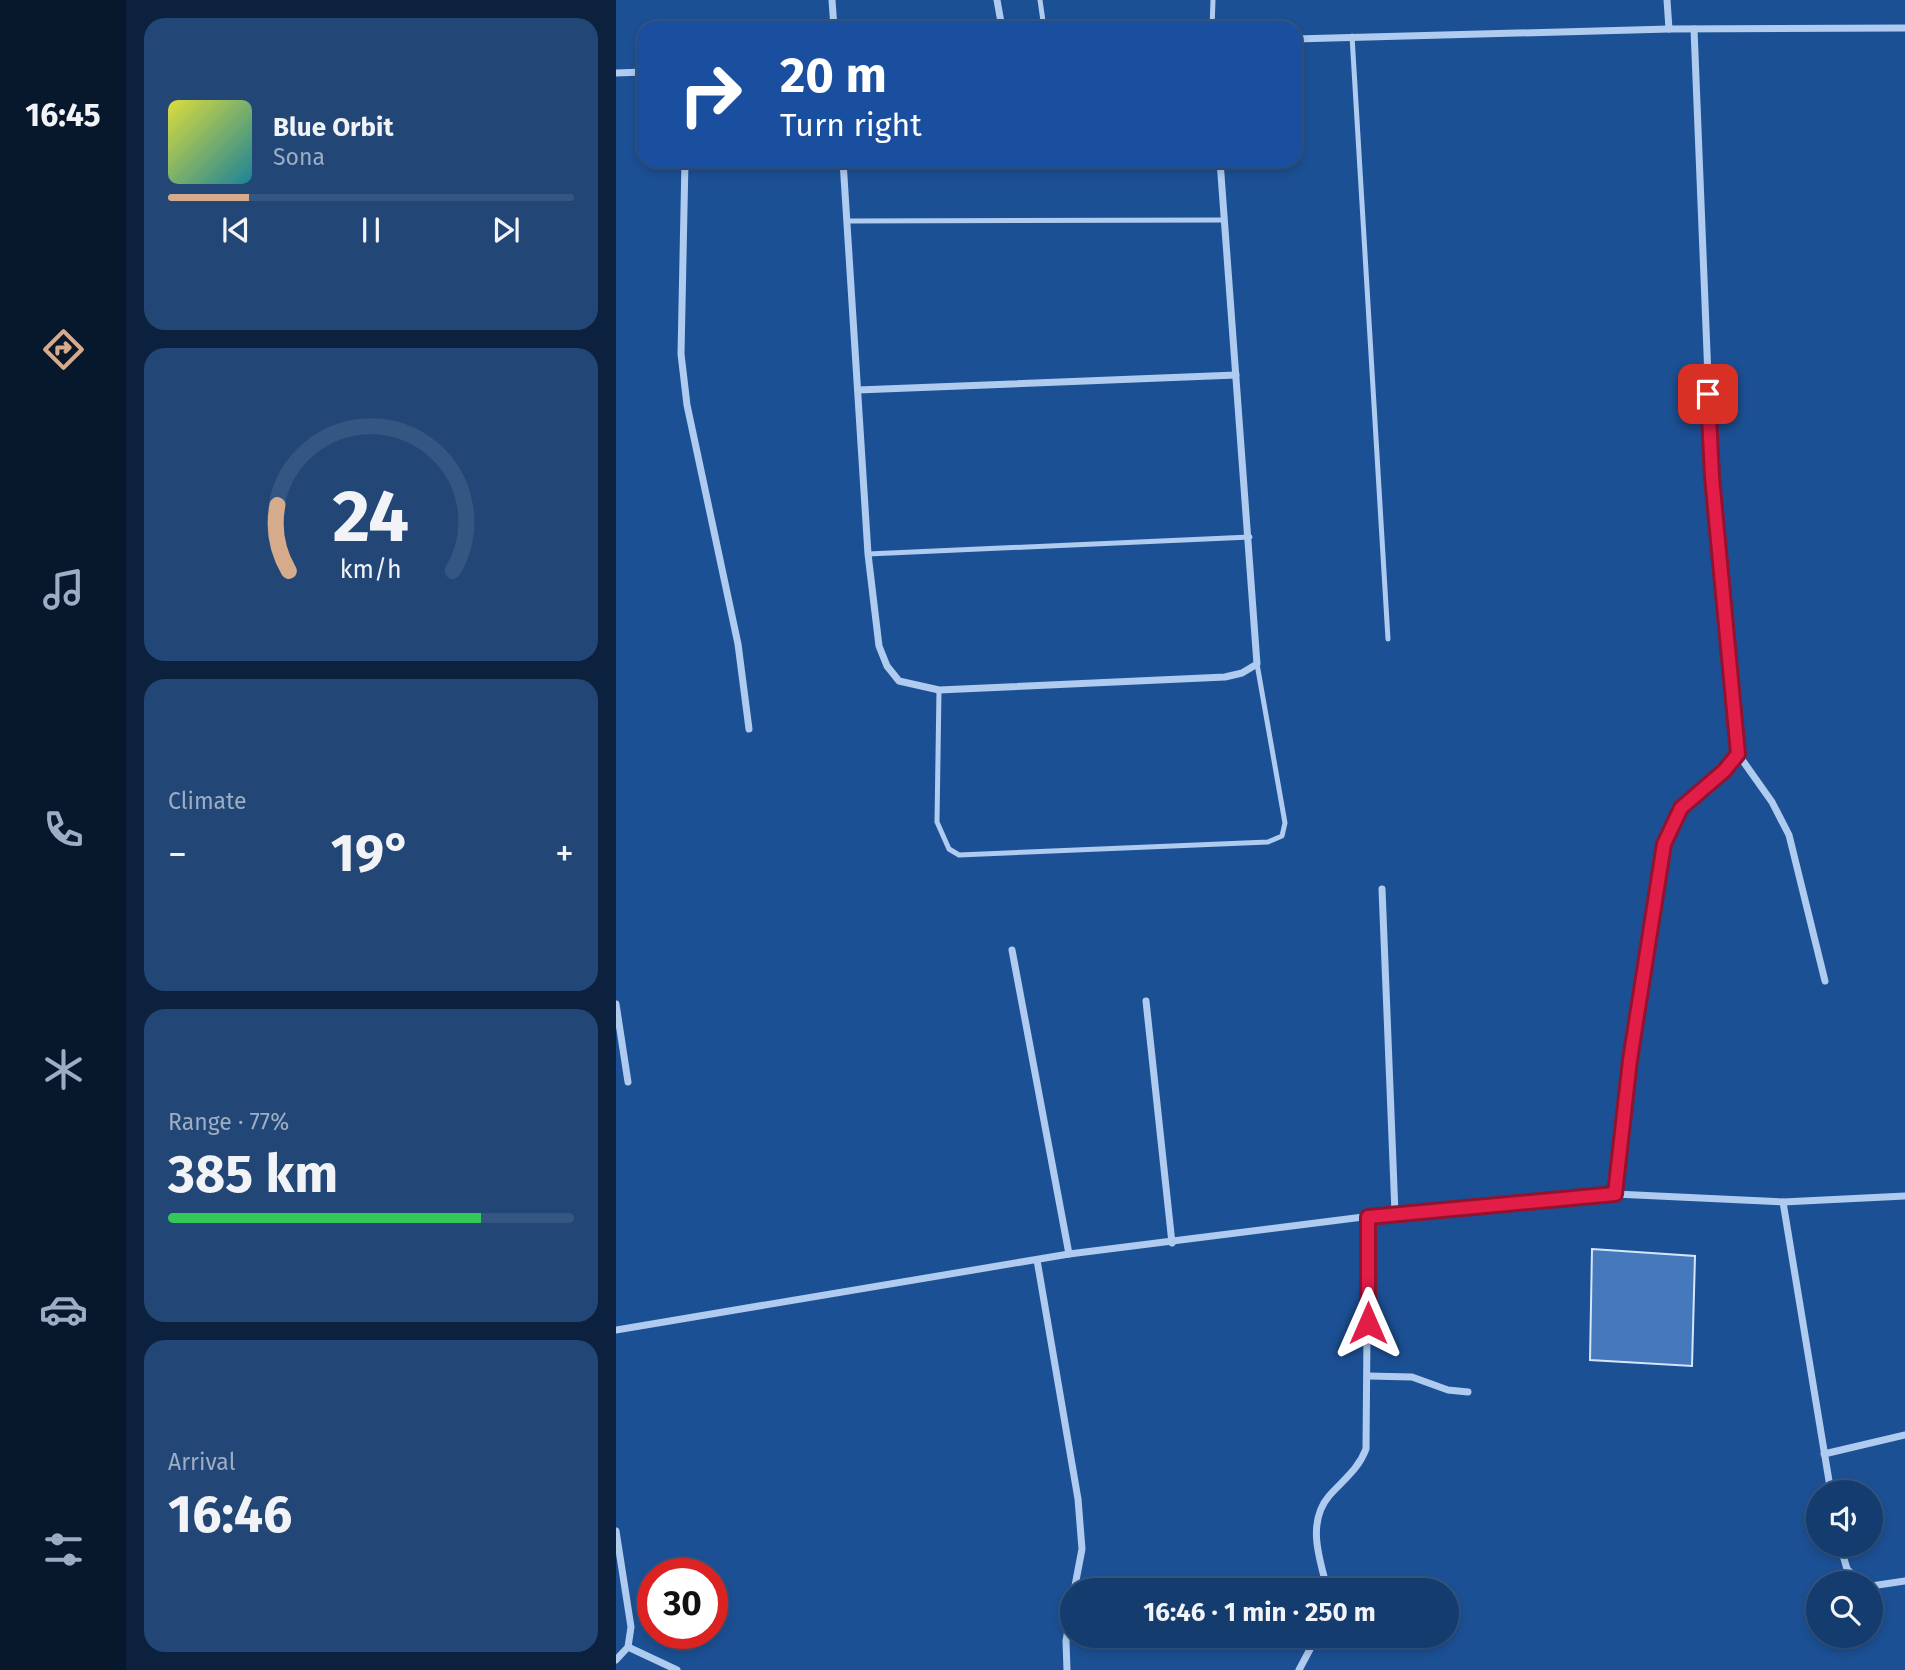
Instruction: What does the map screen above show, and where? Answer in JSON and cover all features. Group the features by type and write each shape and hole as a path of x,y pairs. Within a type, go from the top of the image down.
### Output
{"street":[{"path":"832,0 834,21"},
{"path":"997,0 1001,21"},
{"path":"1667,0 1669,29"},
{"path":"1302,39 1669,29 1905,28"},
{"path":"1694,29 1712,477 1738,754 1772,802 1789,835 1825,981"},
{"path":"616,73 637,72"},
{"path":"685,168 683,367 707,508 738,644 749,729"},
{"path":"843,168 868,554 879,646 887,666 899,681 939,690 1225,677 1242,673 1257,664 1250,537 1220,168"},
{"path":"858,390 1236,374"},
{"path":"1615,1194 1630,1060 1664,844 1681,808 1724,771 1738,754"},
{"path":"1382,889 1395,1213"},
{"path":"1012,950 1069,1254"},
{"path":"1146,1001 1172,1243"},
{"path":"616,1004 628,1082"},
{"path":"616,1330 1069,1254 1395,1213 1615,1194 1783,1202 1905,1196"},
{"path":"1783,1202 1829,1480"},
{"path":"1325,1578 1316,1544 1318,1519 1327,1498 1359,1465 1366,1449 1368,1217"},
{"path":"1037,1260 1078,1499 1082,1549 1076,1578"},
{"path":"1368,1376 1412,1377 1448,1390 1468,1392"},
{"path":"1824,1454 1905,1435"},
{"path":"616,1531 631,1627 628,1647 616,1660"},
{"path":"1883,1584 1905,1581"},
{"path":"628,1647 677,1670"},
{"path":"1066,1648 1067,1670"},
{"path":"1299,1670 1311,1648"}],"lane":[{"path":"1040,0 1043,21"},
{"path":"1212,21 1213,0"},
{"path":"1352,36 1388,639"},
{"path":"847,221 1224,220"},
{"path":"868,554 1250,537"},
{"path":"939,690 937,822 949,849 959,855 1268,842 1282,836 1285,823 1257,664"}],"building":[{"path":"1592,1249 1695,1256 1692,1366 1590,1360"}],"route":[{"path":"1368,1323 1368,1217 1615,1194 1630,1060 1664,844 1681,808 1724,771 1738,754 1712,477 1708,394"}]}
